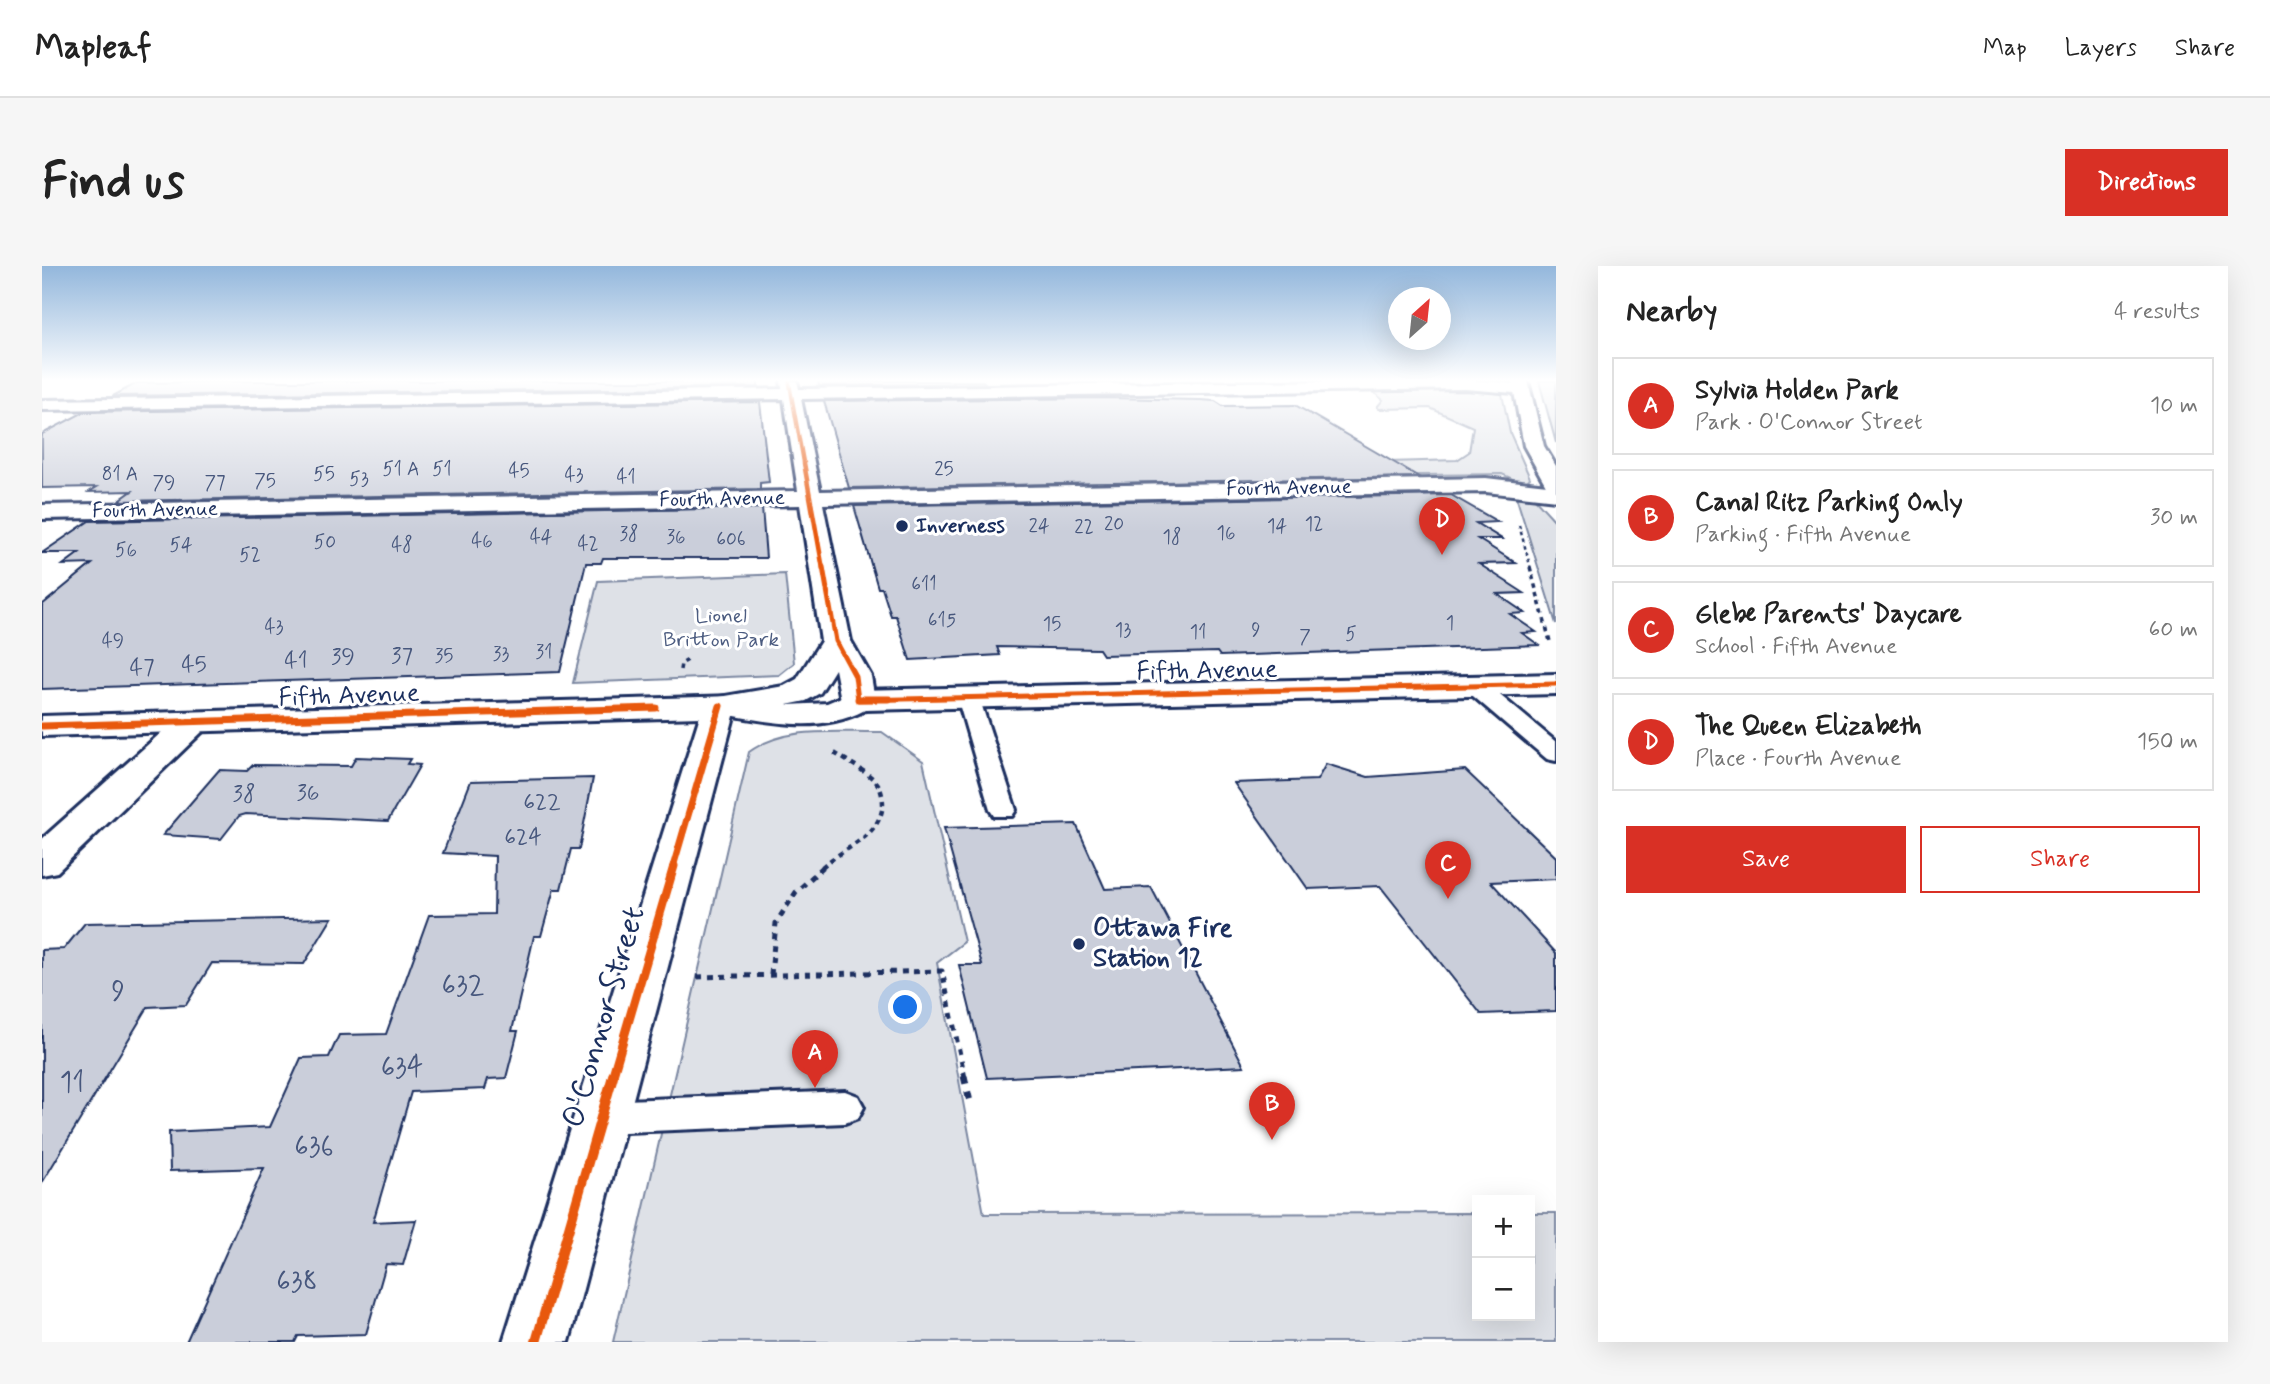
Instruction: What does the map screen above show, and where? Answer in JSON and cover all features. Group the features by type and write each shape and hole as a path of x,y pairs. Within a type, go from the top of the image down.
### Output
{"street":[{"path":"799,431 836,641 855,676 858,701"},
{"path":"1531,431 1534,446 1556,484"},
{"name":"Fourth Avenue","path":"42,512 1486,485 1556,493"},
{"path":"727,706 793,694 809,686 836,641"},
{"name":"Fifth Avenue","path":"42,726 727,706 789,715 833,713 858,701 1556,684"},
{"name":"O'Connor Street","path":"536,1342 601,1117 727,706"},
{"path":"42,862 193,722"}],"lane":[{"path":"1475,686 1556,754"},
{"path":"968,697 1003,810"},
{"path":"601,1117 845,1107"}],"path":[{"path":"1519,524 1551,646"},
{"path":"771,975 776,923 796,892 838,853 858,843 874,830 882,814 883,798 878,784 836,755 824,742 820,729 822,713"},
{"path":"689,977 942,971 971,1102"}],"green space":[{"path":"1472,431 1510,431 1530,478 1519,482 1502,474 1340,476 1320,464 1457,460 1469,452"},
{"path":"1516,496 1535,499 1556,522 1556,624"},
{"name":"Lionel Britton Park","path":"785,574 794,663 779,675 573,683 598,581"},
{"path":"830,732 882,732 923,761 964,942 937,963 984,1214 1472,1213 1472,1321 1535,1321 1535,1213 1556,1213 1556,1342 613,1342 749,752 779,738"}],"building":[{"path":"47,431 763,431 769,482 760,483 760,489 118,501 132,491 89,492 97,487 42,488 42,434"},
{"path":"833,431 1340,431 1419,477 849,488"},
{"path":"1451,495 1498,522 1476,523 1502,539 1478,539 1516,563 1479,564 1524,593 1497,594 1525,613 1510,614 1536,632 1522,633 1539,645 1220,656 1217,652 1103,655 1099,649 997,647 1000,655 910,660 896,616 891,616 882,588 878,588 854,506"},
{"path":"762,508 766,558 603,558 601,563 586,563 560,672 42,689 42,605 92,564 63,565 79,553 42,553 89,521"},
{"path":"356,757 410,759 407,764 420,765 388,821 246,814 239,816 221,839 163,835 219,770 247,771 253,765 351,766"},
{"path":"1326,764 1368,777 1465,770 1556,857 1556,879 1491,882 1556,953 1556,1011 1481,1014 1380,886 1308,889 1234,783 1317,780"},
{"path":"593,778 579,849 571,849 561,889 554,889 541,936 534,936 512,1031 518,1031 506,1078 488,1079 485,1089 411,1092 373,1222 416,1220 403,1265 386,1264 366,1334 298,1336 295,1342 186,1342 264,1168 170,1171 169,1132 270,1127 301,1058 329,1057 339,1035 386,1034 429,915 494,914 495,856 443,853 471,781"},
{"name":"Ottawa Fire Station 12","path":"1076,824 1105,889 1151,887 1244,1066 987,1078 959,965 982,965 944,828"},
{"path":"332,918 304,964 212,963 186,1005 148,1007 42,1183 42,950 64,949 85,923"}],"cycle path":[{"path":"798,431 836,641 855,676 858,700 1556,684"},
{"path":"536,1342 720,706"},
{"path":"42,726 656,708"}],"place":[{"name":"Inverness","path":"902,526"},
{"name":"The Queen Elizabeth","path":"1442,555"},
{"name":"Glebe Parents' Daycare","path":"1448,899"},
{"name":"Ottawa Fire Station 12","path":"1079,944"},
{"name":"Sylvia Holden Park","path":"815,1088"},
{"name":"Canal Ritz Parking Only","path":"1272,1140"}]}
